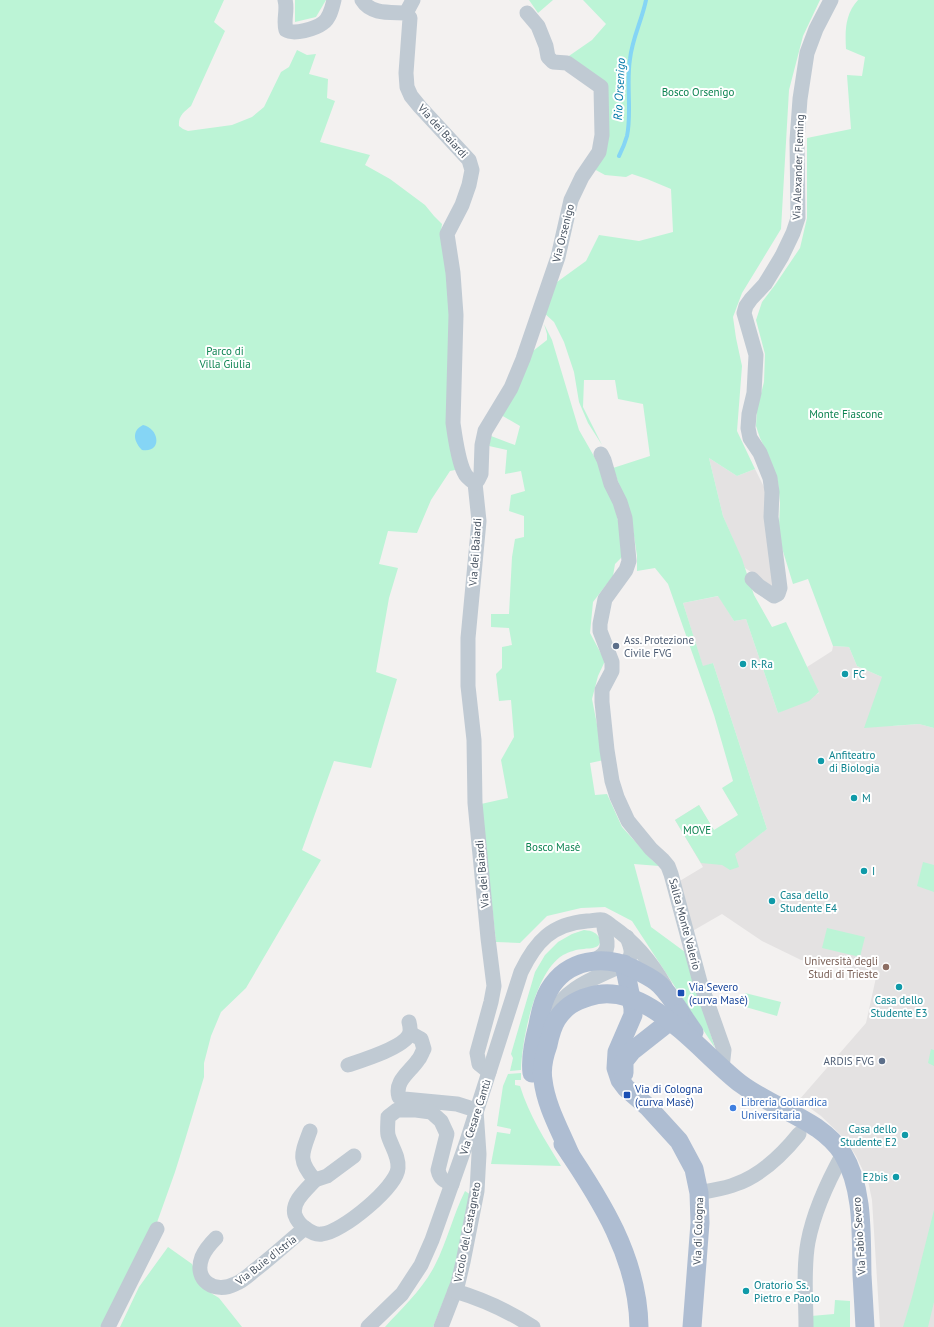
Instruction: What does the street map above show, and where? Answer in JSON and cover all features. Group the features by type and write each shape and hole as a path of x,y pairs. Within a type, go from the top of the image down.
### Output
{"main road":[{"name":"Via Fabio Severo","path":"639,1327 637,1295 620,1239 595,1193 543,1113 536,1094 532,1071 533,1043 548,991 555,981 566,971 580,964 590,962 609,961 624,964 648,977 659,985 676,1017 722,1068 759,1095 806,1120 827,1135 843,1154 853,1180 858,1204 862,1244 865,1327"},
{"name":"Via di Cologna","path":"624,964 633,1008 633,1015 617,1052 616,1068 620,1080 626,1088 648,1107 679,1141 694,1169 699,1193 700,1223 692,1327"},
{"name":"Via Fabio Severo","path":"570,1154 548,1102 543,1080 543,1061 553,1026 563,1011 576,1001 592,995 614,993 631,998"},
{"path":"626,1088 624,1061 632,1050 676,1017 660,998 652,995 631,998"}],"street":[{"path":"285,0 287,6 284,24 286,30 290,32 300,32 323,23 329,15 334,0"},
{"name":"Via dei Baiardi","path":"362,0 367,7 378,11 409,7 410,18 406,73 407,87 411,96 420,107 469,160 472,170 469,185 462,205 447,234 453,273 456,316 453,423 464,472 469,479 475,483 479,521 468,638 467,674 474,740 475,803 494,986 477,1053 479,1064 489,1072"},
{"name":"Via Alexander Fleming","path":"752,579 759,586 774,596 778,594 780,588 771,517 772,492 770,478 760,453 750,438 748,428 749,414 754,393 756,355 744,313 748,303 765,284 782,256 793,233 798,218 797,140 800,99 807,53 816,29 831,0"},
{"name":"Via Orsenigo","path":"475,483 481,474 482,445 485,430 511,388 527,348 558,257 571,200 582,177 599,152 602,135 602,87 566,63 554,62 548,57 546,46 538,26 527,13"},
{"name":"Salita Monte Valerio","path":"601,454 625,518 629,561 626,570 605,599 600,624 600,631 612,662 612,671 602,690 602,702 612,781 628,821 650,849 668,866 700,982 724,1050 722,1068"},
{"name":"Via Cesare Cantù","path":"368,1327 402,1294 421,1265 434,1236 521,972 528,955 538,943 552,931 576,922 603,920 626,936 645,955 660,978 676,1017"},
{"path":"586,921 604,928 617,942 623,954 624,964"},
{"path":"590,962 605,953 608,939 604,928"},
{"path":"624,964 629,960 632,953 626,936"},
{"name":"Via Fabio Severo","path":"543,1061 548,1026 558,1003 568,993 584,982 624,964"},
{"path":"348,1065 364,1060 400,1044 406,1039 410,1028 421,1039 424,1049 419,1059 399,1083 397,1091 399,1097 404,1099 457,1104 476,1110"},
{"name":"Via Buie d'Istria","path":"354,1156 339,1169 327,1176 315,1180 300,1198 294,1210 295,1215 297,1220 309,1231 321,1234 335,1230 358,1215 393,1181 398,1168 388,1135 388,1117 397,1110 431,1112 441,1121 447,1134 438,1170 443,1181 452,1184"},
{"name":"Vicolo del Castagneto","path":"442,1327 455,1291 463,1262 477,1191 479,1154 476,1110"},
{"path":"310,1131 302,1159 304,1166 315,1180"},
{"path":"699,1193 735,1185 753,1177 785,1151 799,1134"},
{"path":"806,1327 806,1263 808,1241 818,1207 829,1178 843,1154"},
{"name":"Via Buie d'Istria","path":"216,1238 208,1246 201,1259 200,1268 202,1277 210,1286 220,1288 228,1287 243,1280 305,1228"},
{"path":"108,1327 157,1229"},
{"path":"455,1291 475,1297 496,1306 533,1327"}],"shaded area":[{"path":"709,458 737,476 755,469 765,489 775,588 745,568 723,516"},
{"name":"Università degli Studi di Trieste","path":"719,596 734,621 746,619 778,713 819,693 807,667 832,651 833,646 849,647 857,666 882,677 893,726 919,724 934,728 934,1327 880,1327 872,1200 868,1181 856,1156 845,1139 821,1116 799,1100 866,1023 877,973 801,960 762,941 722,914 689,933 678,882 703,867 675,820 699,805 729,856 767,829 713,663 703,667 683,603"}],"green space":[{"name":"Parco di Villa Giulia","path":"0,0 224,0 214,22 225,31 191,106 182,114 179,120 179,126 188,131 232,125 252,117 264,107 281,72 289,67 297,50 307,55 316,54 309,74 328,79 327,98 335,101 320,142 370,155 365,165 390,179 425,205 442,224 441,231 450,298 460,469 450,471 431,500 417,533 388,531 379,564 398,568 389,598 376,672 397,679 371,768 334,761 302,850 321,860 246,988 221,1012 211,1036 204,1063 204,1077 185,1140 155,1228 104,1326 99,1327 0,1327"},
{"path":"295,0 326,0 316,17 295,22"},
{"path":"529,0 553,0 538,13"},
{"name":"Bosco Orsenigo","path":"583,0 820,0 803,36 789,90 781,229 742,293 733,317 742,366 737,431 755,469 737,476 709,458 723,516 742,559 754,595 772,627 786,622 819,692 809,701 778,713 746,619 734,621 718,596 683,603 703,666 713,663 767,829 735,854 739,867 730,870 722,865 701,863 675,820 699,805 714,830 738,815 722,788 733,781 714,715 668,584 655,568 637,571 637,556 631,516 613,468 650,456 643,404 618,399 615,380 584,380 583,407 602,445 588,423 579,402 574,372 564,342 554,322 543,312 557,282 586,261 599,235 639,241 673,232 671,189 632,174 626,177 605,175 594,169 605,83 566,58 592,40 606,24"},
{"name":"Monte Fiascone","path":"858,0 934,0 934,728 919,724 864,728 882,677 857,666 849,647 833,646 808,579 793,584 782,548 779,527 780,503 778,482 756,426 757,409 764,382 765,354 756,320 762,302 800,248 807,218 807,138 851,129 847,75 862,76 865,57 846,49 846,29 850,11"},
{"name":"Bosco Masè","path":"544,324 552,340 579,430 599,465 612,496 622,537 621,558 615,564 613,576 593,602 590,633 605,661 598,676 592,699 604,760 590,763 595,795 607,794 622,827 659,866 634,864 651,927 685,952 715,1048 632,921 605,907 581,908 547,916 520,943 496,942 481,804 508,798 501,760 514,737 511,700 499,701 496,674 502,668 502,647 512,645 509,628 491,627 491,614 509,614 512,557 515,539 524,537 524,516 509,511 511,495 525,491 521,471 505,474 507,450 489,446 491,436 515,445 520,426 501,415 533,351 547,340"},
{"path":"923,862 934,865 934,892 917,886"},
{"path":"827,928 865,937 860,957 822,948"},
{"path":"584,930 592,931 598,935 601,940 600,943 594,948 573,951 565,954 553,964 545,976 532,1007 524,1041 521,1070 510,1071 513,1058 511,1054 535,972 545,955 558,942 572,934"},
{"path":"745,993 781,1002 777,1016 742,1006"},
{"path":"931,1049 934,1050 934,1066 928,1063"},
{"path":"521,1073 521,1080 515,1080 515,1085 520,1086 543,1137 561,1166 491,1164 497,1132 510,1134 511,1129 497,1126 503,1086 508,1074"},
{"path":"465,1191 471,1195 455,1272 433,1327 385,1327 412,1298 430,1274 447,1238"},
{"path":"934,1210 934,1302 928,1327 903,1327 912,1297"},
{"path":"168,1247 192,1264 203,1288 219,1298 242,1327 120,1327 139,1287"},
{"path":"835,1300 850,1301 850,1327 811,1327 811,1316 834,1314"}],"water":[{"path":"143,425 153,431 155,435 156,444 149,450 142,450 137,444 135,437 135,433 139,427"}],"waterway":[{"name":"Rio Orsenigo","path":"619,156 626,139 628,127 629,69 631,52 646,0"}],"place":[{"name":"Ass. Protezione Civile FVG","path":"616,646"},
{"name":"R-Ra","path":"743,664"},
{"name":"FC","path":"845,674"},
{"name":"Anfiteatro di Biologia","path":"821,761"},
{"name":"M","path":"854,798"},
{"name":"I","path":"864,871"},
{"name":"Casa dello Studente E4","path":"772,901"},
{"name":"Università degli Studi di Trieste","path":"886,967"},
{"name":"Casa dello Studente E3","path":"899,987"},
{"name":"Via Severo (curva Masè)","path":"681,993"},
{"name":"ARDIS FVG","path":"882,1061"},
{"name":"Via di Cologna (curva Masè)","path":"627,1095"},
{"name":"Libreria Goliardica Universitaria","path":"733,1108"},
{"name":"Casa dello Studente E2","path":"905,1135"},
{"name":"E2bis","path":"896,1177"},
{"name":"Oratorio Ss. Pietro e Paolo","path":"746,1291"}],"park label":[{"name":"MOVE","path":"697,830"}]}
